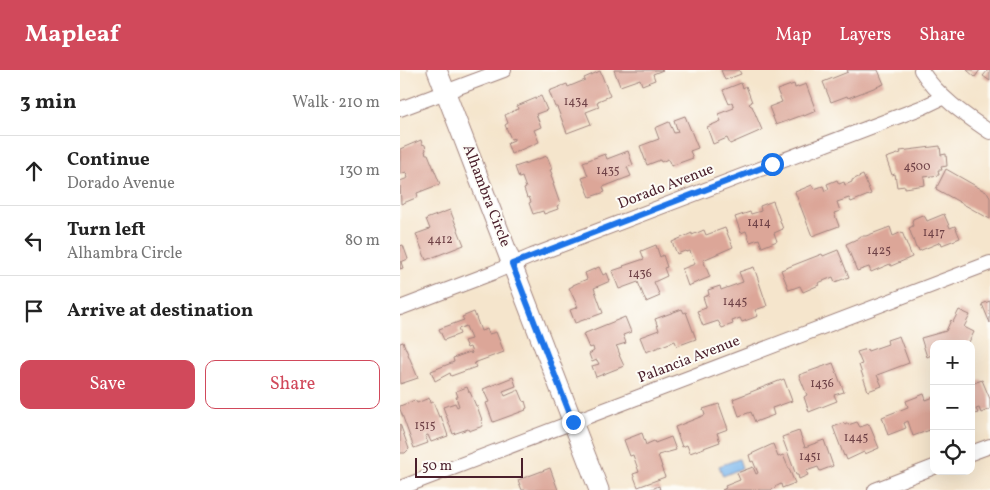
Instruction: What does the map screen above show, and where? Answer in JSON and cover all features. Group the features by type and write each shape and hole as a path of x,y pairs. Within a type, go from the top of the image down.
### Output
{"street":[{"name":"Alhambra Circle","path":"437,70 599,490"},
{"path":"400,109 504,70"},
{"path":"920,70 930,84 944,97 990,132"},
{"name":"Dorado Avenue","path":"400,308 944,97"},
{"name":"Palancia Avenue","path":"400,488 990,263"},
{"path":"975,452 990,446"},
{"path":"874,490 930,469"}],"water":[{"path":"739,459 742,468 723,476 719,466"}],"building":[{"path":"614,70 663,70 653,74 655,80 642,85 640,79 620,86"},
{"path":"721,70 739,70 741,74 725,80"},
{"path":"847,70 878,70 884,84 848,98 847,96 831,102 823,82 848,72"},
{"path":"967,70 980,70 975,77"},
{"path":"990,70 990,81 983,76"},
{"path":"600,71 610,96 597,102 599,107 586,112 591,124 567,133 549,91 567,84 568,87"},
{"path":"741,83 743,88 746,86 752,102 749,104 752,106 762,130 730,144 727,138 713,144 707,127 721,121 718,114 734,108 732,102 729,104 723,90"},
{"path":"794,84 795,88 806,84 816,111 776,125 769,107 782,102 777,90"},
{"path":"541,96 547,110 536,114 541,127 534,130 539,142 511,154 507,143 514,140 514,138 511,139 505,125 508,123 505,115 518,109 517,106"},
{"path":"685,116 698,148 690,151 693,158 671,166 668,159 647,165 640,146 659,139 655,128 669,122 674,133 678,132 674,120"},
{"path":"421,140 422,144 425,145 426,154 428,154 440,184 417,193 418,197 401,204 400,181 408,178 406,172 400,174 400,149"},
{"path":"940,146 941,155 946,154 947,166 941,167 942,170 938,170 939,175 924,177 925,185 905,188 905,186 897,187 895,174 892,175 886,158 901,153 900,151"},
{"path":"628,151 633,165 627,167 631,176 603,187 605,192 590,197 582,178 588,176 583,162 605,154 607,159"},
{"path":"547,156 552,169 550,170 553,184 560,204 557,206 558,209 544,214 543,211 533,214 529,203 531,202 529,197 527,198 524,189 526,188 522,177 519,178 515,167"},
{"path":"946,169 988,193 990,198 990,219 936,189"},
{"path":"863,175 871,194 851,202 849,198 837,202 840,211 834,213 839,226 812,236 795,192 812,185 814,189 823,186 825,191 829,189 827,184 837,180 839,184 844,182 845,185"},
{"path":"773,201 783,229 774,233 777,241 762,247 759,239 750,242 746,231 741,233 735,217 761,211 760,206"},
{"path":"450,210 464,245 426,260 416,234 430,229 426,219"},
{"path":"944,214 950,228 955,226 960,238 942,245 941,242 919,251 916,248 909,228 913,226 913,219 922,215 927,221"},
{"path":"890,227 893,236 902,232 912,257 871,272 869,267 857,271 846,244 861,236"},
{"path":"725,228 733,247 703,260 710,277 688,286 682,269 695,264 690,251 677,254 672,242 692,233 692,235 704,230 706,235"},
{"path":"403,245 408,259 401,262 403,268 400,269 400,246"},
{"path":"656,245 660,257 663,255 667,267 664,268 667,276 654,282 660,296 646,302 638,282 619,289 612,271 644,259 641,251"},
{"path":"838,250 849,277 835,282 833,277 803,292 800,286 789,290 781,270 822,254 823,256"},
{"path":"599,267 603,275 607,273 610,281 594,288 603,313 575,323 570,310 578,307 569,288 587,279 585,273"},
{"path":"754,267 767,306 755,310 758,316 742,322 740,318 732,321 733,324 722,328 718,321 703,326 697,311 706,308 703,297 709,295 708,290 720,286 721,290 743,282 739,272"},
{"path":"990,301 990,323 982,304"},
{"path":"682,309 684,313 686,312 696,339 677,346 675,341 646,352 640,337 659,330 655,319"},
{"path":"959,310 970,315 964,327 974,332 970,340 930,340 930,356 927,357 921,338 946,331 951,320 953,322"},
{"path":"474,312 481,331 487,329 489,334 496,332 504,352 474,363 476,367 451,376 450,373 435,381 431,371 454,362 453,358 472,353 470,347 467,348 464,341 471,339 466,326 458,329 460,334 444,340 439,329 464,320 462,317"},
{"path":"625,317 631,332 623,335 626,343 616,346 624,366 596,377 592,366 599,364 597,360 592,362 589,354 594,351 593,347 589,348 583,334"},
{"path":"899,336 909,363 877,375 882,386 868,391 859,365 862,364 857,352 867,349 868,351 888,344 887,340"},
{"path":"403,342 418,378 400,384 400,343"},
{"path":"833,363 844,392 834,395 837,401 809,412 804,397 807,395 799,375"},
{"path":"513,377 516,386 503,391 505,396 519,390 527,408 493,422 486,403 489,402 483,389"},
{"path":"784,379 792,401 772,408 774,415 755,422 751,412 739,416 733,399"},
{"path":"982,380 990,399 990,409 981,413 979,408 976,409 978,413 975,414 975,385 975,383"},
{"path":"467,387 477,406 483,426 453,434 443,407 455,403 457,407 459,406 456,391"},
{"path":"924,394 926,400 930,398 930,430 913,436 908,421 904,423 906,428 888,435 882,417 908,407 906,401"},
{"path":"429,398 430,403 433,402 439,417 441,416 448,436 431,442 428,435 425,436 428,443 414,448 400,406 415,400 417,403"},
{"path":"719,404 728,429 717,433 720,442 690,453 687,445 682,447 675,427 705,415 703,409"},
{"path":"857,422 860,427 869,424 879,448 865,454 864,452 847,460 833,427 844,423 845,425 848,423 848,425"},
{"path":"400,424 409,449 405,453 400,453"},
{"path":"799,431 805,447 824,440 833,466 820,471 818,467 806,471 808,475 799,479 782,437"},
{"path":"642,433 646,445 671,437 676,450 658,455 665,477 638,487 633,474 639,472 633,455 630,456 624,440"},
{"path":"773,444 778,457 783,455 795,483 782,488 781,484 771,490 722,490 726,488 725,486 740,480 737,473 753,467 756,474 758,473 749,455"},
{"path":"550,468 558,490 522,490 518,480"},
{"path":"659,486 660,490 649,490"}],"route":[{"path":"573,422 512,264 772,164"}]}
